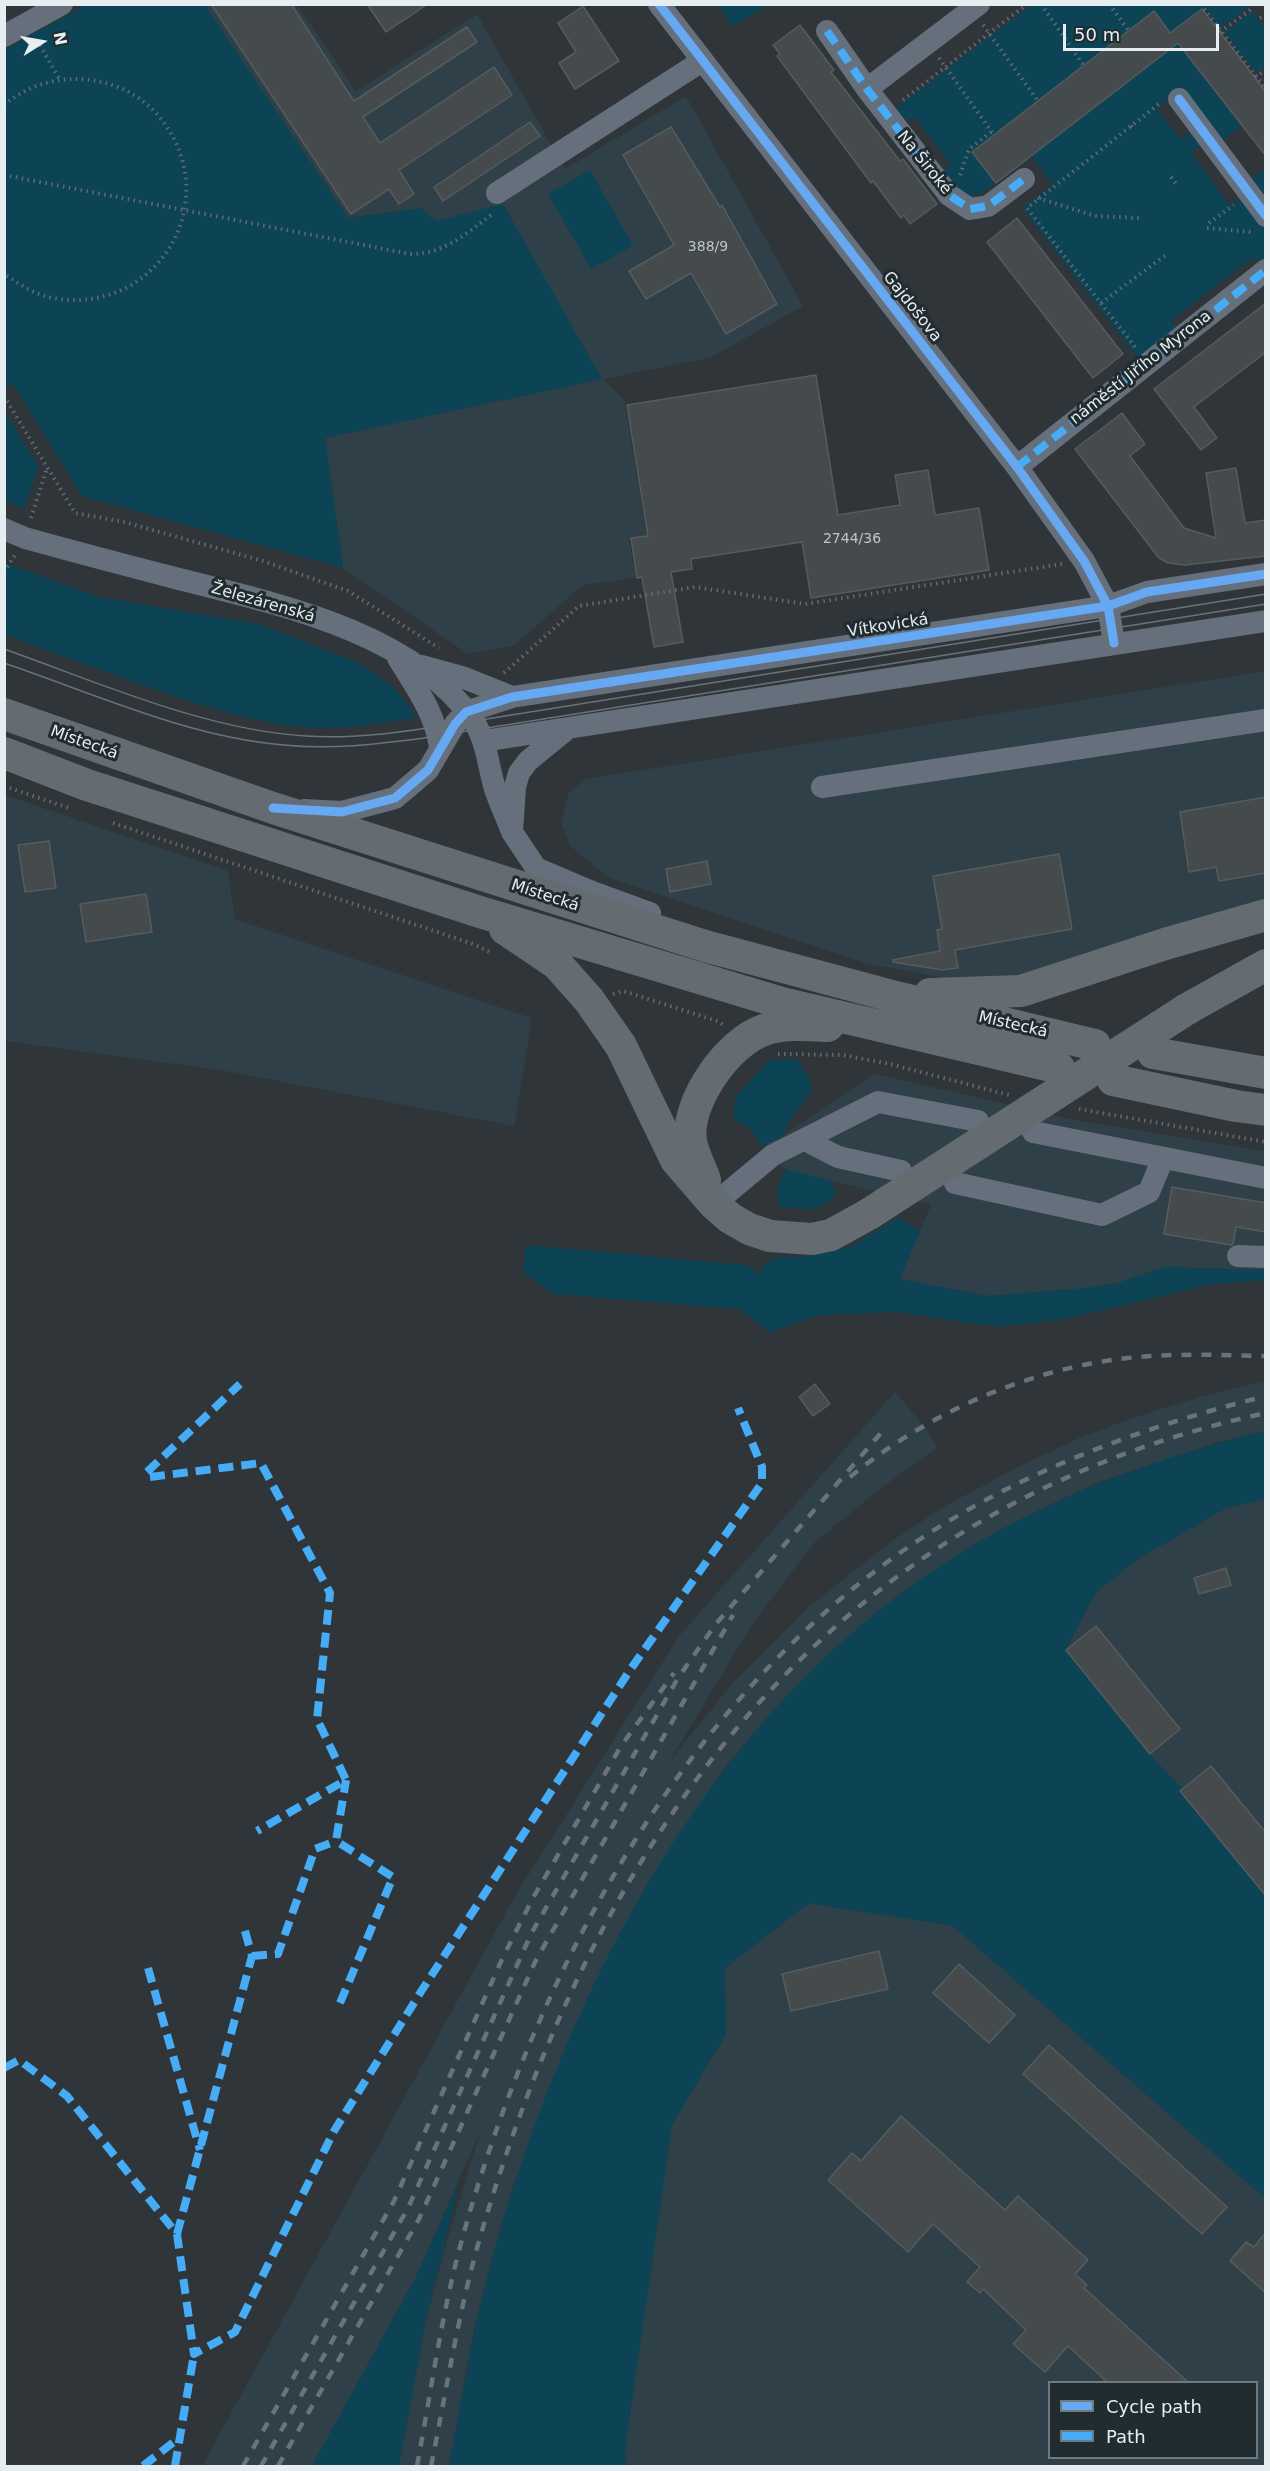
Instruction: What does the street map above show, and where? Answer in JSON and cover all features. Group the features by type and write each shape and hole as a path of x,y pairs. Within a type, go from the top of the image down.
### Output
{"highway":[{"name":"Místecká","path":"4,714 273,808 705,946 888,995 1095,1045"},
{"name":"Místecká","path":"4,753 87,785 480,912 782,1003 1059,1068"},
{"path":"480,912 557,964 589,1000 621,1046 676,1160 714,1204 730,1218 749,1229 770,1236 791,1239 812,1239 831,1235 869,1214 1186,1008 1266,965"},
{"path":"888,995 1021,991 1164,944 1266,915"},
{"path":"714,1204 691,1141 691,1119 711,1077 725,1058 763,1030 795,1025 889,1029"},
{"path":"1153,1053 1266,1073"},
{"path":"1113,1080 1236,1106 1266,1110"}],"street":[{"path":"4,36 62,4"},
{"name":"Gajdošova","path":"659,4 1017,467 1084,561 1108,606 1114,643"},
{"path":"867,89 975,7"},
{"name":"Na Široké","path":"827,32 867,89 949,195 970,209 988,206 1023,179"},
{"path":"497,193 702,61"},
{"path":"1179,99 1250,194 1260,224"},
{"name":"náměstí Jiřího Myrona","path":"1017,467 1266,270"},
{"name":"Železárenská","path":"4,529 25,538 290,607 393,649 436,681 466,711 483,741 495,790 512,832 536,868 674,922 705,946"},
{"name":"Vítkovická","path":"466,711 512,697 1108,606 1147,592 1266,574"},
{"path":"483,741 1266,621"},
{"path":"393,649 428,709 439,736 440,748"},
{"path":"412,663 462,676 512,697"},
{"path":"273,808 342,812 395,798 428,770 455,723 466,711"},
{"path":"822,787 1266,720"},
{"path":"512,832 515,787 519,773 528,761 572,726"},
{"path":"714,1204 773,1155 878,1102 978,1121"},
{"path":"1033,1132 1266,1178"},
{"path":"805,1140 838,1157 902,1171"},
{"path":"955,1183 1102,1215 1149,1192 1163,1158"},
{"path":"1238,1256 1266,1257"}],"path":[{"path":"885,113 1027,4"},
{"path":"1041,4 1084,66"},
{"path":"1109,4 1129,31"},
{"path":"975,7 989,33 1038,101"},
{"path":"1220,32 1253,8"},
{"path":"1204,9 1266,89"},
{"path":"1260,18 1266,15"},
{"path":"28,23 60,80"},
{"path":"928,43 993,134 969,150 959,177 944,190"},
{"path":"1255,77 1266,70"},
{"path":"4,105 17,94 44,82 80,78 110,83 138,97 159,115 177,142 186,177 185,210 176,237 158,264 138,282 111,295 84,300 52,298 27,289 4,274"},
{"path":"1147,363 1027,208 1174,92 1179,99"},
{"path":"1131,126 1135,130"},
{"path":"4,175 403,252 426,254 443,249 505,204 497,193"},
{"path":"1171,177 1178,186"},
{"path":"1250,194 1208,225 1260,224"},
{"path":"1039,199 1095,216 1139,218"},
{"path":"1101,303 1166,255"},
{"path":"4,396 75,513 124,522 263,561 348,591 447,652"},
{"path":"494,670 503,674 579,606 695,587 805,604 1084,561"},
{"path":"1070,1108 1266,1142"}],"shaded area":[{"path":"88,4 205,5 348,218 422,208 436,221 503,204 602,379 325,438 343,568 82,496 13,384 5,388 4,50"},
{"path":"1248,4 1250,7 1221,28 1204,7 1170,33 1155,12 972,152 996,183 979,194 961,197 938,169 952,166 915,118 897,120 891,112 1031,5"},
{"path":"205,5 297,5 356,91 477,14 565,169 686,96 803,306 710,358 603,379 624,399 647,537 629,540 636,578 583,585 513,646 468,654 343,568 325,438 602,379 422,208 348,218"},
{"path":"719,5 768,5 732,27"},
{"path":"1253,11 1265,29 1265,66 1256,73 1224,32"},
{"path":"1178,43 1242,126 1223,140 1182,89 1157,109 1180,139 1191,132 1200,145 1191,153 1230,205 1240,198 1265,221 1265,265 1258,265 1252,258 1171,321 1177,329 1141,362 1022,208 1053,184 1031,156"},
{"path":"1265,168 1265,204 1250,181"},
{"path":"590,170 633,246 591,269 548,194"},
{"path":"4,410 39,467 24,509 5,501"},
{"path":"5,563 99,597 258,624 354,661 373,672 393,687 416,718 330,728 302,727 259,720 175,696 5,634"},
{"path":"1265,671 1265,902 1005,981 950,979 869,964 609,878 570,846 561,822 569,792 586,779"},
{"path":"5,795 228,871 235,919 532,1018 514,1126 220,1070 5,1041"},
{"path":"796,1059 809,1077 812,1091 792,1117 782,1136 762,1146 747,1126 734,1121 735,1097 770,1060"},
{"path":"875,1074 1080,1121 1265,1151 1265,1270 1165,1267 1118,1283 1089,1288 988,1296 899,1279 931,1205 788,1170 780,1166 766,1144 782,1136"},
{"path":"788,1170 830,1180 837,1191 825,1204 812,1209 780,1206 778,1189 784,1172"},
{"path":"898,1217 920,1231 900,1279 988,1296 1089,1288 1118,1283 1165,1267 1265,1270 1266,1280 1213,1284 1065,1319 997,1327 897,1312 818,1315 770,1333 740,1309 554,1294 523,1272 526,1245 746,1265 762,1275 762,1267 776,1257 806,1257 852,1246"},
{"path":"1265,1381 1265,1431 1215,1443 1097,1483 1041,1509 970,1547 921,1580 839,1646 767,1718 731,1760 703,1799 515,2180 473,2334 449,2466 399,2466 425,2324 447,2241 481,2130 416,2277 312,2466 202,2466 515,1896 679,1636 895,1392 925,1427 938,1447 881,1488 815,1542 753,1623 669,1762 731,1685 806,1609 893,1540 945,1506 1079,1438 1132,1418 1203,1396"},
{"path":"1265,1431 1265,1499 1226,1508 1141,1557 1096,1592 1066,1649 1148,1753 1182,1788 1265,1893 1265,2198 953,1926 809,1903 725,1968 726,2034 672,2125 625,2450 627,2466 449,2466 475,2332 494,2252 526,2149 566,2047 612,1948 666,1853 729,1764 800,1682 880,1609 970,1547 1041,1509 1114,1478 1189,1452"},
{"path":"1265,1499 1265,1893 1182,1788 1148,1753 1066,1649 1096,1592 1141,1557 1226,1508"},
{"path":"809,1903 953,1926 1265,2198 1265,2466 627,2466 625,2450 671,2125 726,2034 725,1968"},
{"path":"460,2180 425,2324 399,2466 312,2466 416,2277"}],"building":[{"path":"211,4 291,4 354,101 467,27 477,42 363,117 380,143 494,67 512,95 399,170 414,194 399,204 389,189 351,214"},
{"path":"367,4 428,4 386,32"},
{"path":"583,6 619,61 575,89 559,63 576,52 558,23"},
{"path":"1202,9 1266,92 1266,156 1178,43 996,183 972,152 1154,11 1170,33"},
{"path":"800,25 834,70 831,72 900,161 903,159 937,204 910,224 904,215 901,218 873,181 871,183 777,56 780,54 773,45"},
{"path":"530,122 540,136 443,201 434,187"},
{"path":"671,127 720,207 722,205 777,304 726,334 691,273 646,299 629,271 674,245 623,155"},
{"path":"1017,218 1123,354 1093,378 987,242"},
{"path":"1266,303 1266,352 1194,407 1217,438 1201,450 1154,389"},
{"path":"816,375 838,515 900,505 895,475 928,470 935,515 979,508 989,570 811,598 802,542 691,559 692,569 671,572 683,642 654,647 642,577 637,578 631,538 648,536 627,405"},
{"path":"1122,413 1145,444 1130,456 1184,528 1216,538 1206,473 1236,468 1245,523 1266,520 1266,556 1185,565 1168,563 1159,558 1075,449"},
{"path":"1266,797 1266,873 1219,881 1216,867 1189,872 1180,812"},
{"path":"49,841 56,888 25,892 18,845"},
{"path":"1059,854 1072,929 955,950 958,968 942,970 893,962 893,960 940,951 937,930 942,929 933,876"},
{"path":"707,861 711,884 670,892 666,869"},
{"path":"146,894 152,932 86,942 80,904"},
{"path":"1172,1187 1266,1203 1266,1232 1236,1227 1231,1245 1164,1234"},
{"path":"815,1384 830,1404 813,1416 799,1397"},
{"path":"1226,1568 1231,1585 1199,1594 1194,1578"},
{"path":"1096,1626 1180,1729 1150,1754 1066,1650"},
{"path":"1211,1766 1266,1833 1266,1896 1180,1791"},
{"path":"879,1951 888,1989 791,2011 782,1974"},
{"path":"959,1964 1015,2015 989,2043 933,1993"},
{"path":"1049,2045 1227,2207 1202,2234 1023,2074"},
{"path":"901,2116 1005,2210 1018,2196 1088,2260 1075,2274 1087,2285 1084,2288 1187,2381 1106,2381 1068,2346 1045,2372 1013,2344 1026,2330 983,2289 980,2293 967,2282 980,2267 933,2224 908,2252 828,2180 852,2153 861,2161"},
{"path":"1266,2232 1266,2293 1230,2261 1246,2242 1254,2247"}],"tram line":[{"path":"4,649 191,715 268,732 327,737 390,733 474,721 1266,594"},
{"path":"4,663 177,724 248,740 284,745 337,747 424,738 1266,604"}],"railway":[{"path":"850,1477 880,1454 946,1414 980,1398 1053,1372 1145,1356 1266,1356"},
{"path":"417,2466 442,2327 461,2243 494,2137 535,2032 584,1929 641,1830 707,1738 782,1653 866,1578 959,1515 1032,1477 1108,1445 1186,1418 1266,1396"},
{"path":"431,2466 458,2329 477,2248 527,2098 588,1957 663,1828 751,1712 855,1610 974,1525 1111,1459 1266,1413"},
{"path":"261,2466 408,2208 531,1934 678,1678 715,1625 887,1426"},
{"path":"278,2466 419,2219 536,1960 733,1615"},
{"path":"243,2466 394,2201 503,1957 533,1898 621,1746 674,1673"}],"marked path":[{"path":"827,31 867,89 949,195 970,209 988,206 1024,179"},
{"path":"1017,467 1266,270"},
{"path":"147,1472 240,1384"},
{"path":"4,2068 19,2060 67,2096 177,2234 194,2354 235,2332 334,2131 422,1990 630,1670 762,1483 762,1467 738,1408"},
{"path":"150,1477 261,1463 330,1593 317,1719 346,1780 257,1831"},
{"path":"340,2003 393,1877 336,1841 346,1780"},
{"path":"252,1956 278,1954 315,1849 336,1841"},
{"path":"177,2234 252,1956 243,1924"},
{"path":"148,1968 200,2150"},
{"path":"175,2466 194,2354"},
{"path":"143,2466 180,2437"}],"cycle path":[{"path":"659,4 1017,467 1084,561 1108,606 1114,643"},
{"path":"1179,99 1266,216"},
{"path":"273,808 342,812 395,798 428,770 455,724 466,712 512,697 1108,606 1147,592 1266,574"}]}
